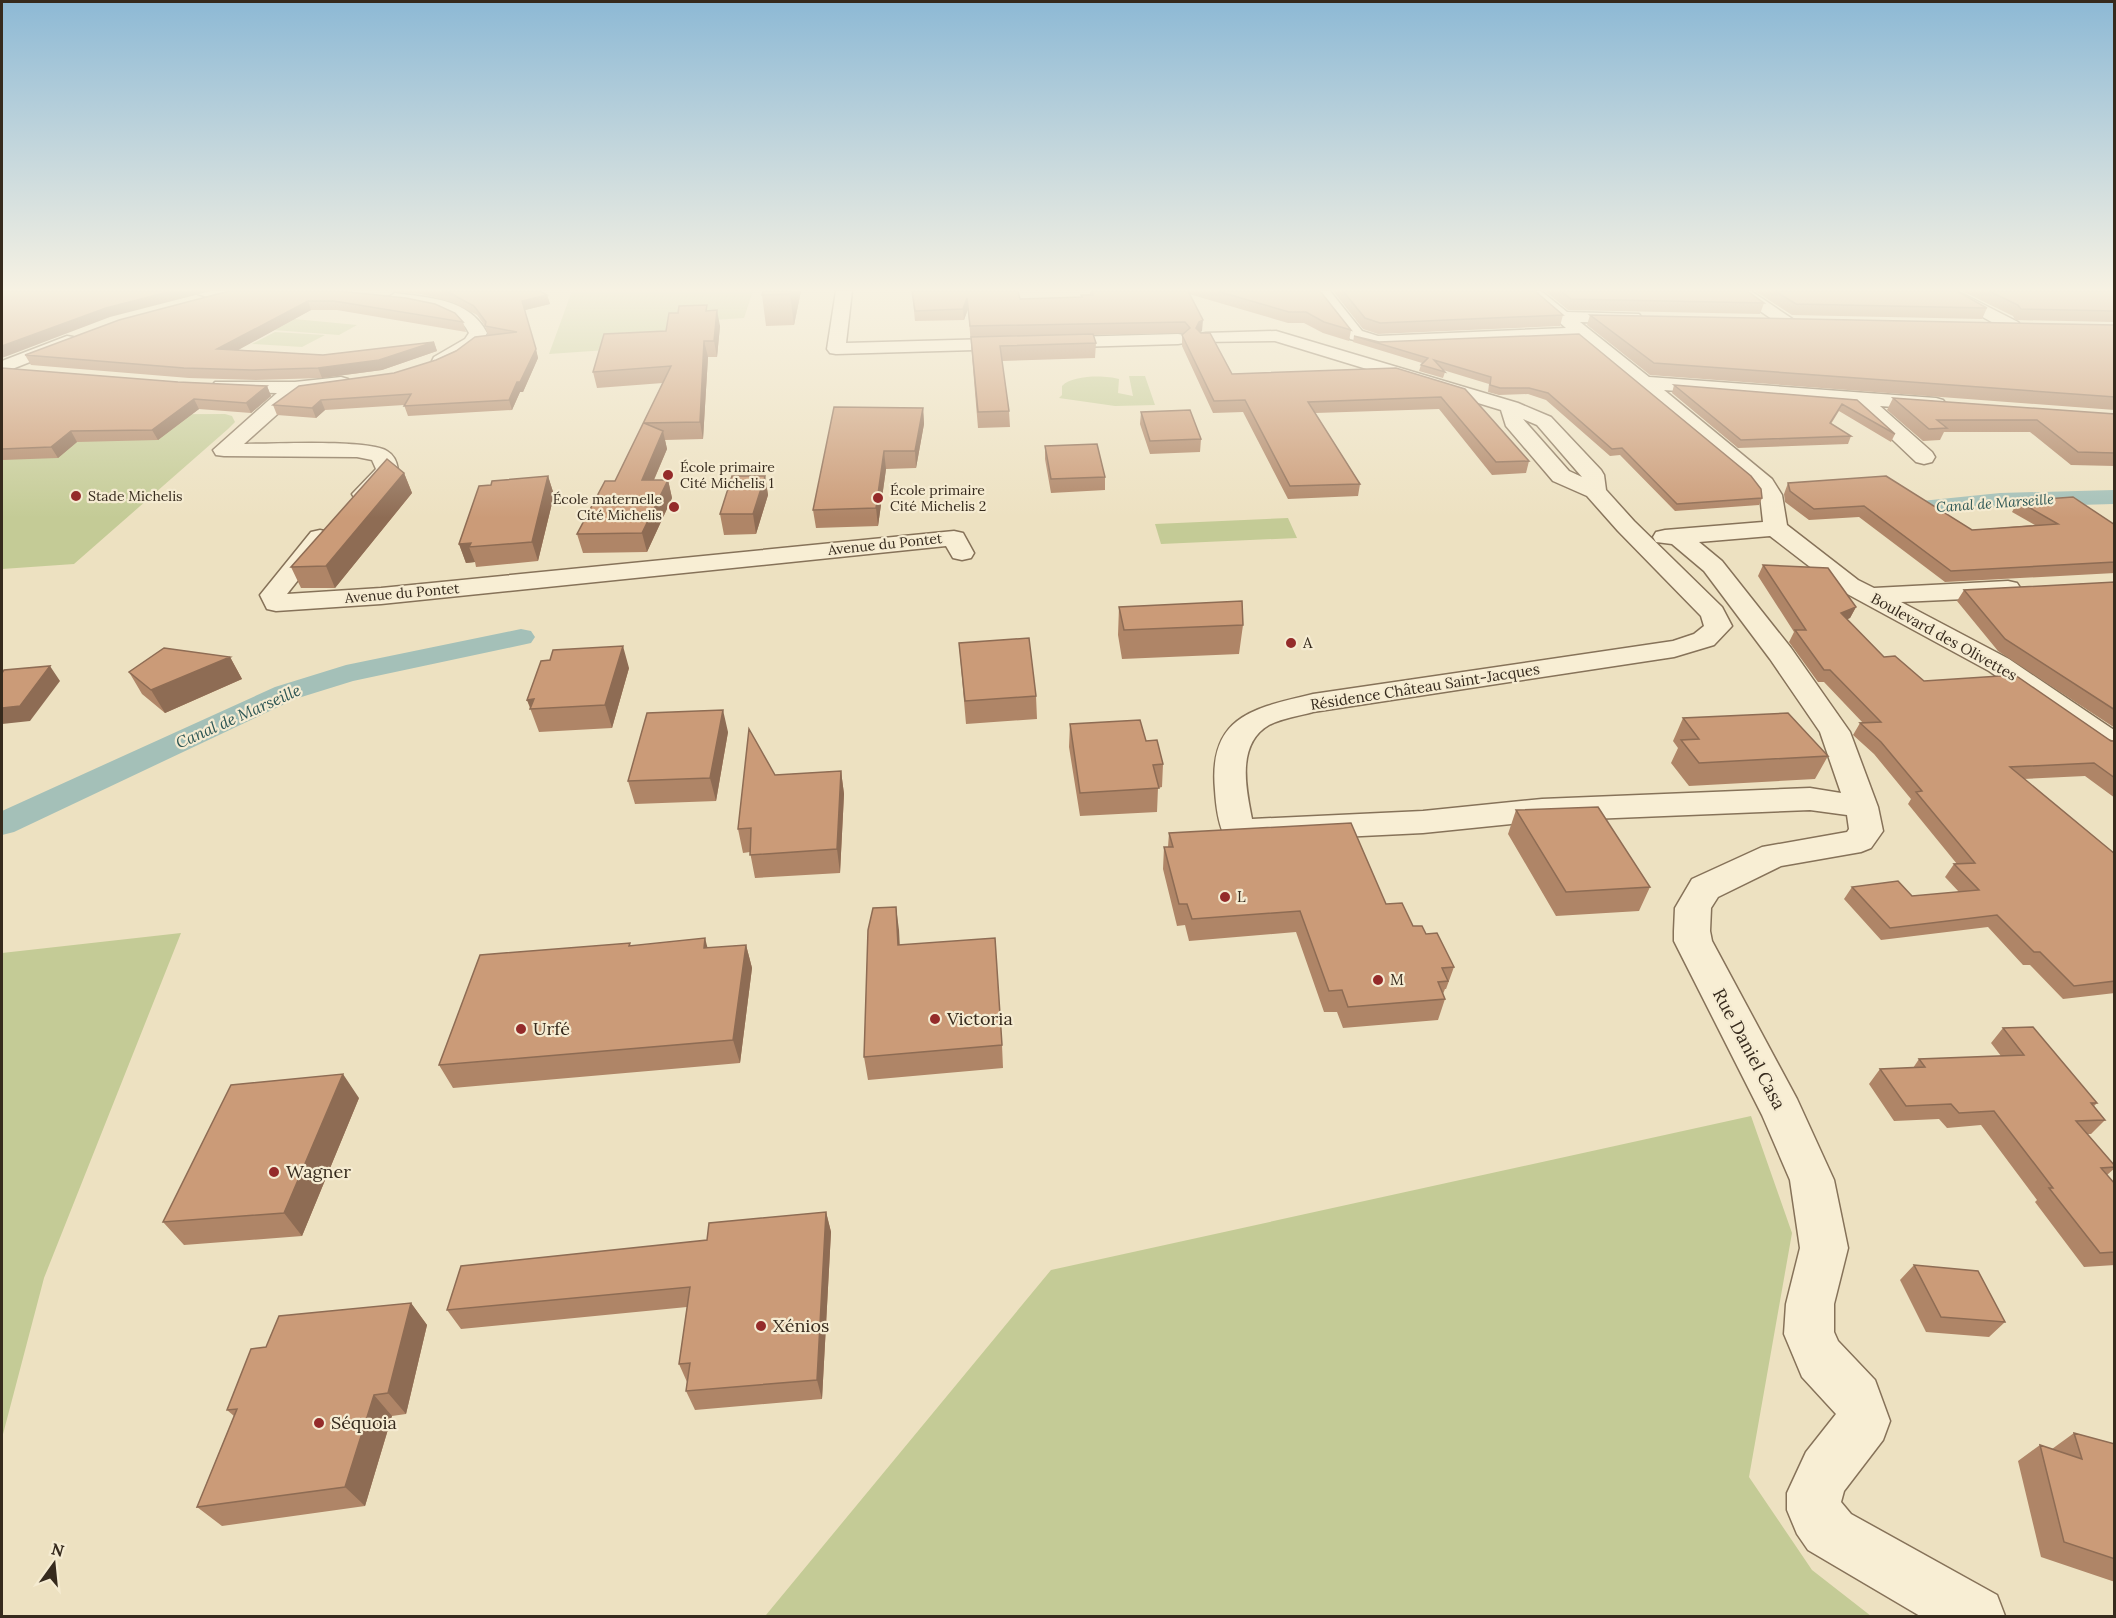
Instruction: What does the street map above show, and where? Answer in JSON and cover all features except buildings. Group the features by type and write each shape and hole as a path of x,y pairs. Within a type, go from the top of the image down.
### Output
{"street":[{"name":"Résidence Château Saint-Jacques","path":"1377,367 1511,407 1513,422 1561,476 1595,491 1658,538 1713,613 1718,626 1704,641 1674,649 1313,703 1269,716 1253,723 1239,737 1229,764 1229,780 1238,831 1423,822 1542,810 1810,799 1862,807"},
{"path":"1625,367 1766,485 1774,500 1775,528 1658,538"},
{"path":"2,368 37,372"},
{"path":"202,384 295,388 356,381"},
{"path":"1646,383 1953,405"},
{"name":"Avenue du Pontet","path":"295,388 224,450 357,451 379,455 386,462 387,471 320,537 273,595 276,603 381,596 954,537 962,553"},
{"path":"1860,399 1924,457"},
{"name":"Boulevard des Olivettes","path":"1775,528 1849,585 1999,665 2115,744"},
{"name":"Rue Daniel Casa","path":"1658,538 1713,566 1781,654 1835,732 1862,807 1866,831 1859,840 1849,844 1774,855 1705,888 1693,908 1692,941 1782,1112 1812,1180 1824,1248 1810,1304 1809,1334 1821,1359 1857,1398 1864,1421 1820,1479 1813,1499 1819,1520 1830,1534 1976,1617"},
{"path":"1869,596 2033,588"}],"green space":[{"path":"1129,376 1145,376 1155,405 1115,406 1059,398 1062,395 1062,386 1067,382 1097,377 1119,379 1118,393 1133,396"},
{"name":"Stade Michelis","path":"225,414 232,416 235,422 74,564 2,569 2,415"},
{"path":"1288,518 1297,538 1161,544 1155,524"},
{"path":"181,933 44,1278 2,1438 2,953"},
{"path":"1751,1116 1792,1233 1749,1477 1812,1570 1871,1616 759,1616 766,1615 1051,1270"}],"waterway":[{"name":"Canal de Marseille","path":"1892,511 2000,500 2114,497"},
{"name":"Canal de Marseille","path":"2,824 285,693 346,674 521,637"}],"place":[{"name":"École primaire Cité Michelis 1","path":"668,475"},
{"name":"Stade Michelis","path":"76,496"},
{"name":"École primaire Cité Michelis 2","path":"878,498"},
{"name":"École maternelle Cité Michelis","path":"674,507"},
{"name":"A","path":"1291,643"},
{"name":"L","path":"1225,897"},
{"name":"M","path":"1378,980"},
{"name":"Victoria","path":"935,1019"},
{"name":"Urfé","path":"521,1029"},
{"name":"Wagner","path":"274,1172"},
{"name":"Xénios","path":"761,1326"},
{"name":"Séquoia","path":"319,1423"}]}
